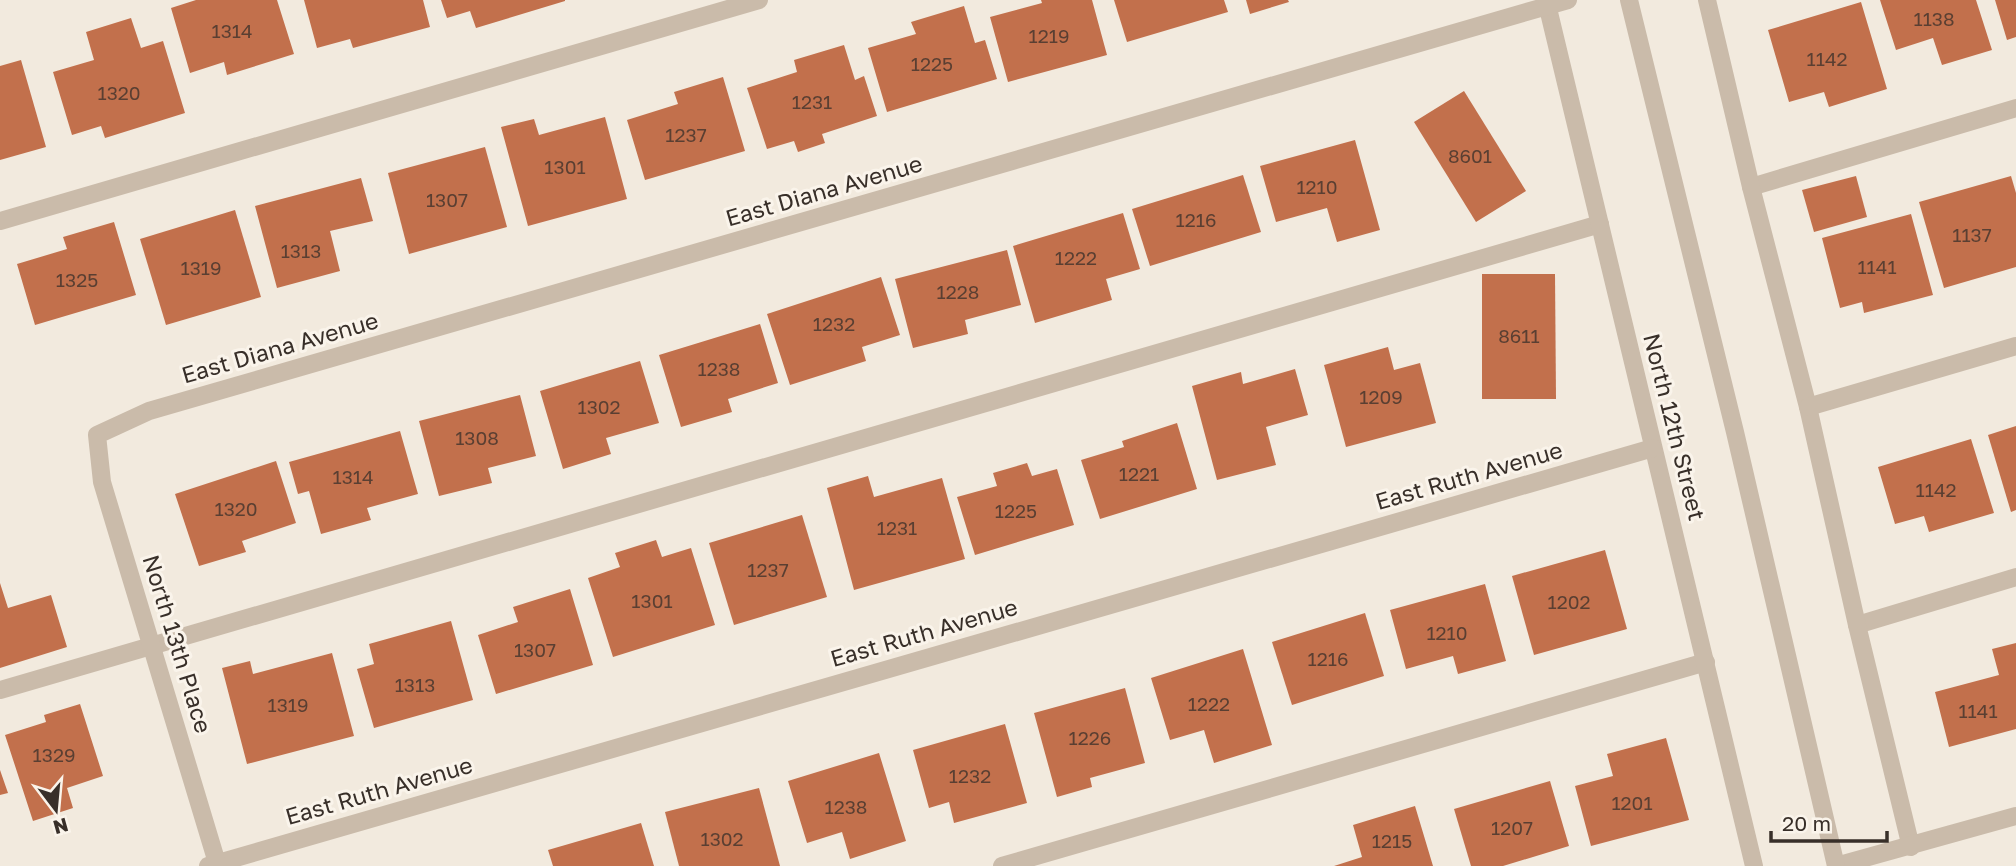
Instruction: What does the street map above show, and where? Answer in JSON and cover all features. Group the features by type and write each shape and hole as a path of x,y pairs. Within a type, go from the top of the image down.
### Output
{"street":[{"path":"0,221 759,0"},
{"name":"East Diana Avenue","path":"97,435 149,411 1568,0"},
{"path":"1629,0 1735,432 1836,866 2016,816"},
{"path":"1707,0 1751,187 1808,407 1911,846"},
{"name":"North 12th Street","path":"1547,4 1754,866"},
{"path":"1751,187 2016,108"},
{"path":"0,690 1600,224"},
{"path":"1808,407 2016,346"},
{"name":"North 13th Place","path":"97,435 102,482 214,865"},
{"name":"East Ruth Avenue","path":"214,865 1653,448"},
{"path":"1857,625 2016,577"},
{"path":"1002,866 1706,662"}],"building":[{"path":"196,0 277,0 294,54 227,75 224,62 190,73 171,8"},
{"path":"304,0 423,0 430,27 353,48 350,39 317,48"},
{"path":"441,0 565,1 476,28 470,11 447,18"},
{"path":"1041,0 1092,0 1107,55 1008,82 990,17 1042,3"},
{"path":"1114,0 1224,0 1228,12 1127,42"},
{"path":"1246,0 1288,0 1289,2 1250,14"},
{"path":"1880,0 1976,0 1992,50 1942,65 1933,38 1896,50"},
{"path":"1995,0 2016,0 2016,37 2007,40"},
{"path":"1861,2 1887,89 1829,107 1824,92 1789,102 1768,30"},
{"path":"964,6 975,43 985,40 997,79 887,112 868,48 916,34 911,22"},
{"path":"131,18 141,48 163,41 185,113 105,138 101,126 72,135 53,72 94,60 86,32"},
{"path":"844,45 855,80 864,76 877,116 822,134 825,143 798,152 794,141 767,149 747,88 797,72 794,60"},
{"path":"21,60 46,147 0,160 0,66"},
{"path":"723,77 745,151 645,180 627,120 678,104 674,92"},
{"path":"1464,91 1526,191 1476,222 1414,122"},
{"path":"605,117 627,199 528,226 501,127 534,119 539,135"},
{"path":"1355,140 1380,230 1337,242 1327,208 1276,222 1260,166"},
{"path":"485,147 507,227 409,254 388,173"},
{"path":"1243,175 1261,232 1150,266 1132,209"},
{"path":"1856,176 1867,217 1814,232 1802,190"},
{"path":"2011,176 2016,193 2016,267 1944,288 1919,202"},
{"path":"361,178 373,221 330,231 340,271 277,288 255,206"},
{"path":"235,210 261,297 166,325 140,239"},
{"path":"1123,213 1140,269 1106,279 1112,300 1035,323 1013,246"},
{"path":"1911,214 1933,295 1864,313 1862,302 1840,308 1822,238"},
{"path":"114,222 136,295 35,325 17,264 67,249 63,237"},
{"path":"1007,250 1021,305 965,320 968,334 913,348 895,279"},
{"path":"1482,274 1555,274 1556,399 1482,399"},
{"path":"881,277 900,335 862,347 866,361 790,385 767,314"},
{"path":"760,324 778,383 728,399 732,412 681,427 659,355"},
{"path":"1388,347 1394,370 1420,363 1436,423 1346,447 1324,365"},
{"path":"640,361 659,423 606,438 611,454 563,469 540,391"},
{"path":"1295,369 1308,415 1266,427 1276,465 1217,480 1192,386 1241,372 1243,384"},
{"path":"520,395 536,456 488,468 492,483 439,496 419,421"},
{"path":"1177,423 1197,489 1100,519 1081,460 1124,447 1122,441"},
{"path":"2016,426 2016,510 2011,512 1988,435"},
{"path":"400,431 418,494 367,508 371,520 321,534 309,491 298,494 289,462"},
{"path":"1971,439 1994,513 1929,532 1924,516 1895,524 1878,467"},
{"path":"276,461 296,523 242,541 246,552 199,566 175,494"},
{"path":"1027,463 1032,476 1057,469 1074,525 975,555 957,497 997,486 993,473"},
{"path":"868,476 874,497 942,478 965,559 854,590 827,488"},
{"path":"802,515 827,597 734,625 709,543"},
{"path":"656,540 662,557 691,548 715,625 613,657 588,578 620,567 615,553"},
{"path":"1605,550 1627,629 1534,655 1512,576"},
{"path":"0,583 8,608 51,595 67,647 0,668"},
{"path":"1485,584 1506,661 1458,674 1453,656 1406,669 1390,610"},
{"path":"570,589 593,665 496,694 478,635 518,622 513,607"},
{"path":"1365,613 1384,676 1292,705 1272,642"},
{"path":"451,621 473,700 374,728 357,669 374,664 369,644"},
{"path":"2016,643 2016,729 1949,747 1935,692 1999,675 1992,649"},
{"path":"1243,649 1272,745 1214,763 1204,730 1170,740 1151,678"},
{"path":"332,653 354,736 247,764 222,668 250,661 253,674"},
{"path":"1125,688 1145,763 1090,778 1092,787 1057,797 1034,713"},
{"path":"80,704 103,776 67,788 73,808 33,821 5,735 46,722 44,715"},
{"path":"1005,724 1027,803 954,823 949,802 929,808 913,750"},
{"path":"1666,738 1689,820 1591,846 1575,786 1613,776 1607,754"},
{"path":"879,753 906,841 850,859 842,832 807,843 788,781"},
{"path":"0,770 8,793 0,795"},
{"path":"1550,781 1569,846 1503,866 1471,866 1454,809"},
{"path":"759,788 780,866 679,866 665,812"},
{"path":"1415,806 1433,866 1334,866 1362,857 1353,825"},
{"path":"641,823 654,866 553,866 548,850"}]}
